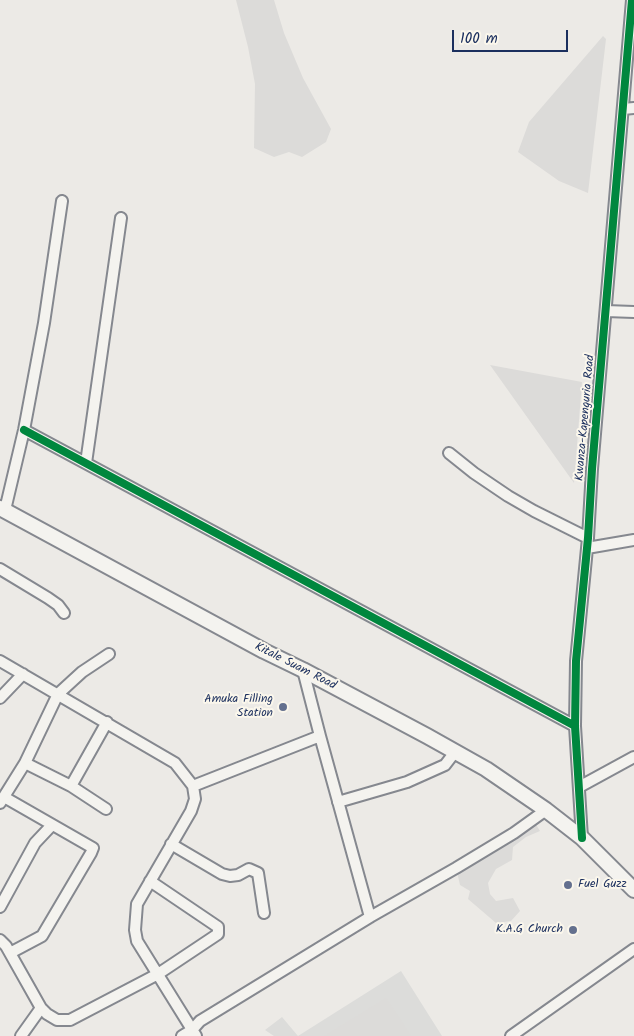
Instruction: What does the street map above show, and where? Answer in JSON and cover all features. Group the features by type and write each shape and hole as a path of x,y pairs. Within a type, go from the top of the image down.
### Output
{"highway":[{"name":"Kitale Suam Road","path":"2,509 486,769 546,810 582,838 634,890"}],"street":[{"name":"Kwanza-Kapenguria Road","path":"582,838 576,726 576,661 588,543 592,469 632,0"},
{"path":"623,109 634,108"},
{"path":"2,509 24,430 44,323 62,201"},
{"path":"86,462 121,218"},
{"path":"606,311 634,312"},
{"path":"24,430 576,726"},
{"path":"449,453 508,496 588,543 634,540"},
{"path":"0,569 48,598 58,605 64,613"},
{"path":"10,953 42,936 92,853 93,848 2,800 25,763 58,694 82,672 109,654"},
{"path":"0,661 175,763 194,786 194,805 137,904 135,914 137,941 194,1033"},
{"path":"303,670 370,917"},
{"path":"0,698 23,674"},
{"path":"71,786 107,722"},
{"path":"194,786 320,736"},
{"path":"338,802 407,782 446,765 455,752"},
{"path":"579,788 634,757"},
{"path":"25,763 71,786 106,809"},
{"path":"182,1036 194,1033 200,1021 370,917 481,853 546,810"},
{"path":"0,906 36,843 52,825"},
{"path":"171,844 222,874 238,875 249,869 258,874 264,913"},
{"path":"0,940 6,946 41,1008 57,1020 70,1020 158,974 216,937 219,931 218,928 150,882"},
{"path":"511,1036 634,949"},
{"path":"21,1036 41,1008"}],"shaded area":[{"path":"236,0 274,0 284,33 303,78 331,129 326,142 302,157 289,152 274,157 254,148 255,84"},
{"path":"603,36 606,39 588,193 559,181 518,152 529,122"},
{"path":"490,365 582,382 574,483"},
{"path":"535,823 540,831 526,837 513,847 512,860 496,869 488,883 490,894 496,901 513,898 520,911 511,921 496,923 468,899 470,891 460,885 457,872"},
{"path":"401,971 442,1036 298,1036"},
{"path":"386,998 411,1036 324,1036"},
{"path":"282,1017 298,1036 274,1036 265,1030"}],"cycle path":[{"path":"582,838 575,726 576,661 588,538 592,469 632,0"},
{"path":"24,430 575,726"}],"place":[{"name":"Amuka Filling Station","path":"283,707"},
{"name":"Fuel Guzz","path":"568,885"},
{"name":"K.A.G Church","path":"573,930"}]}
